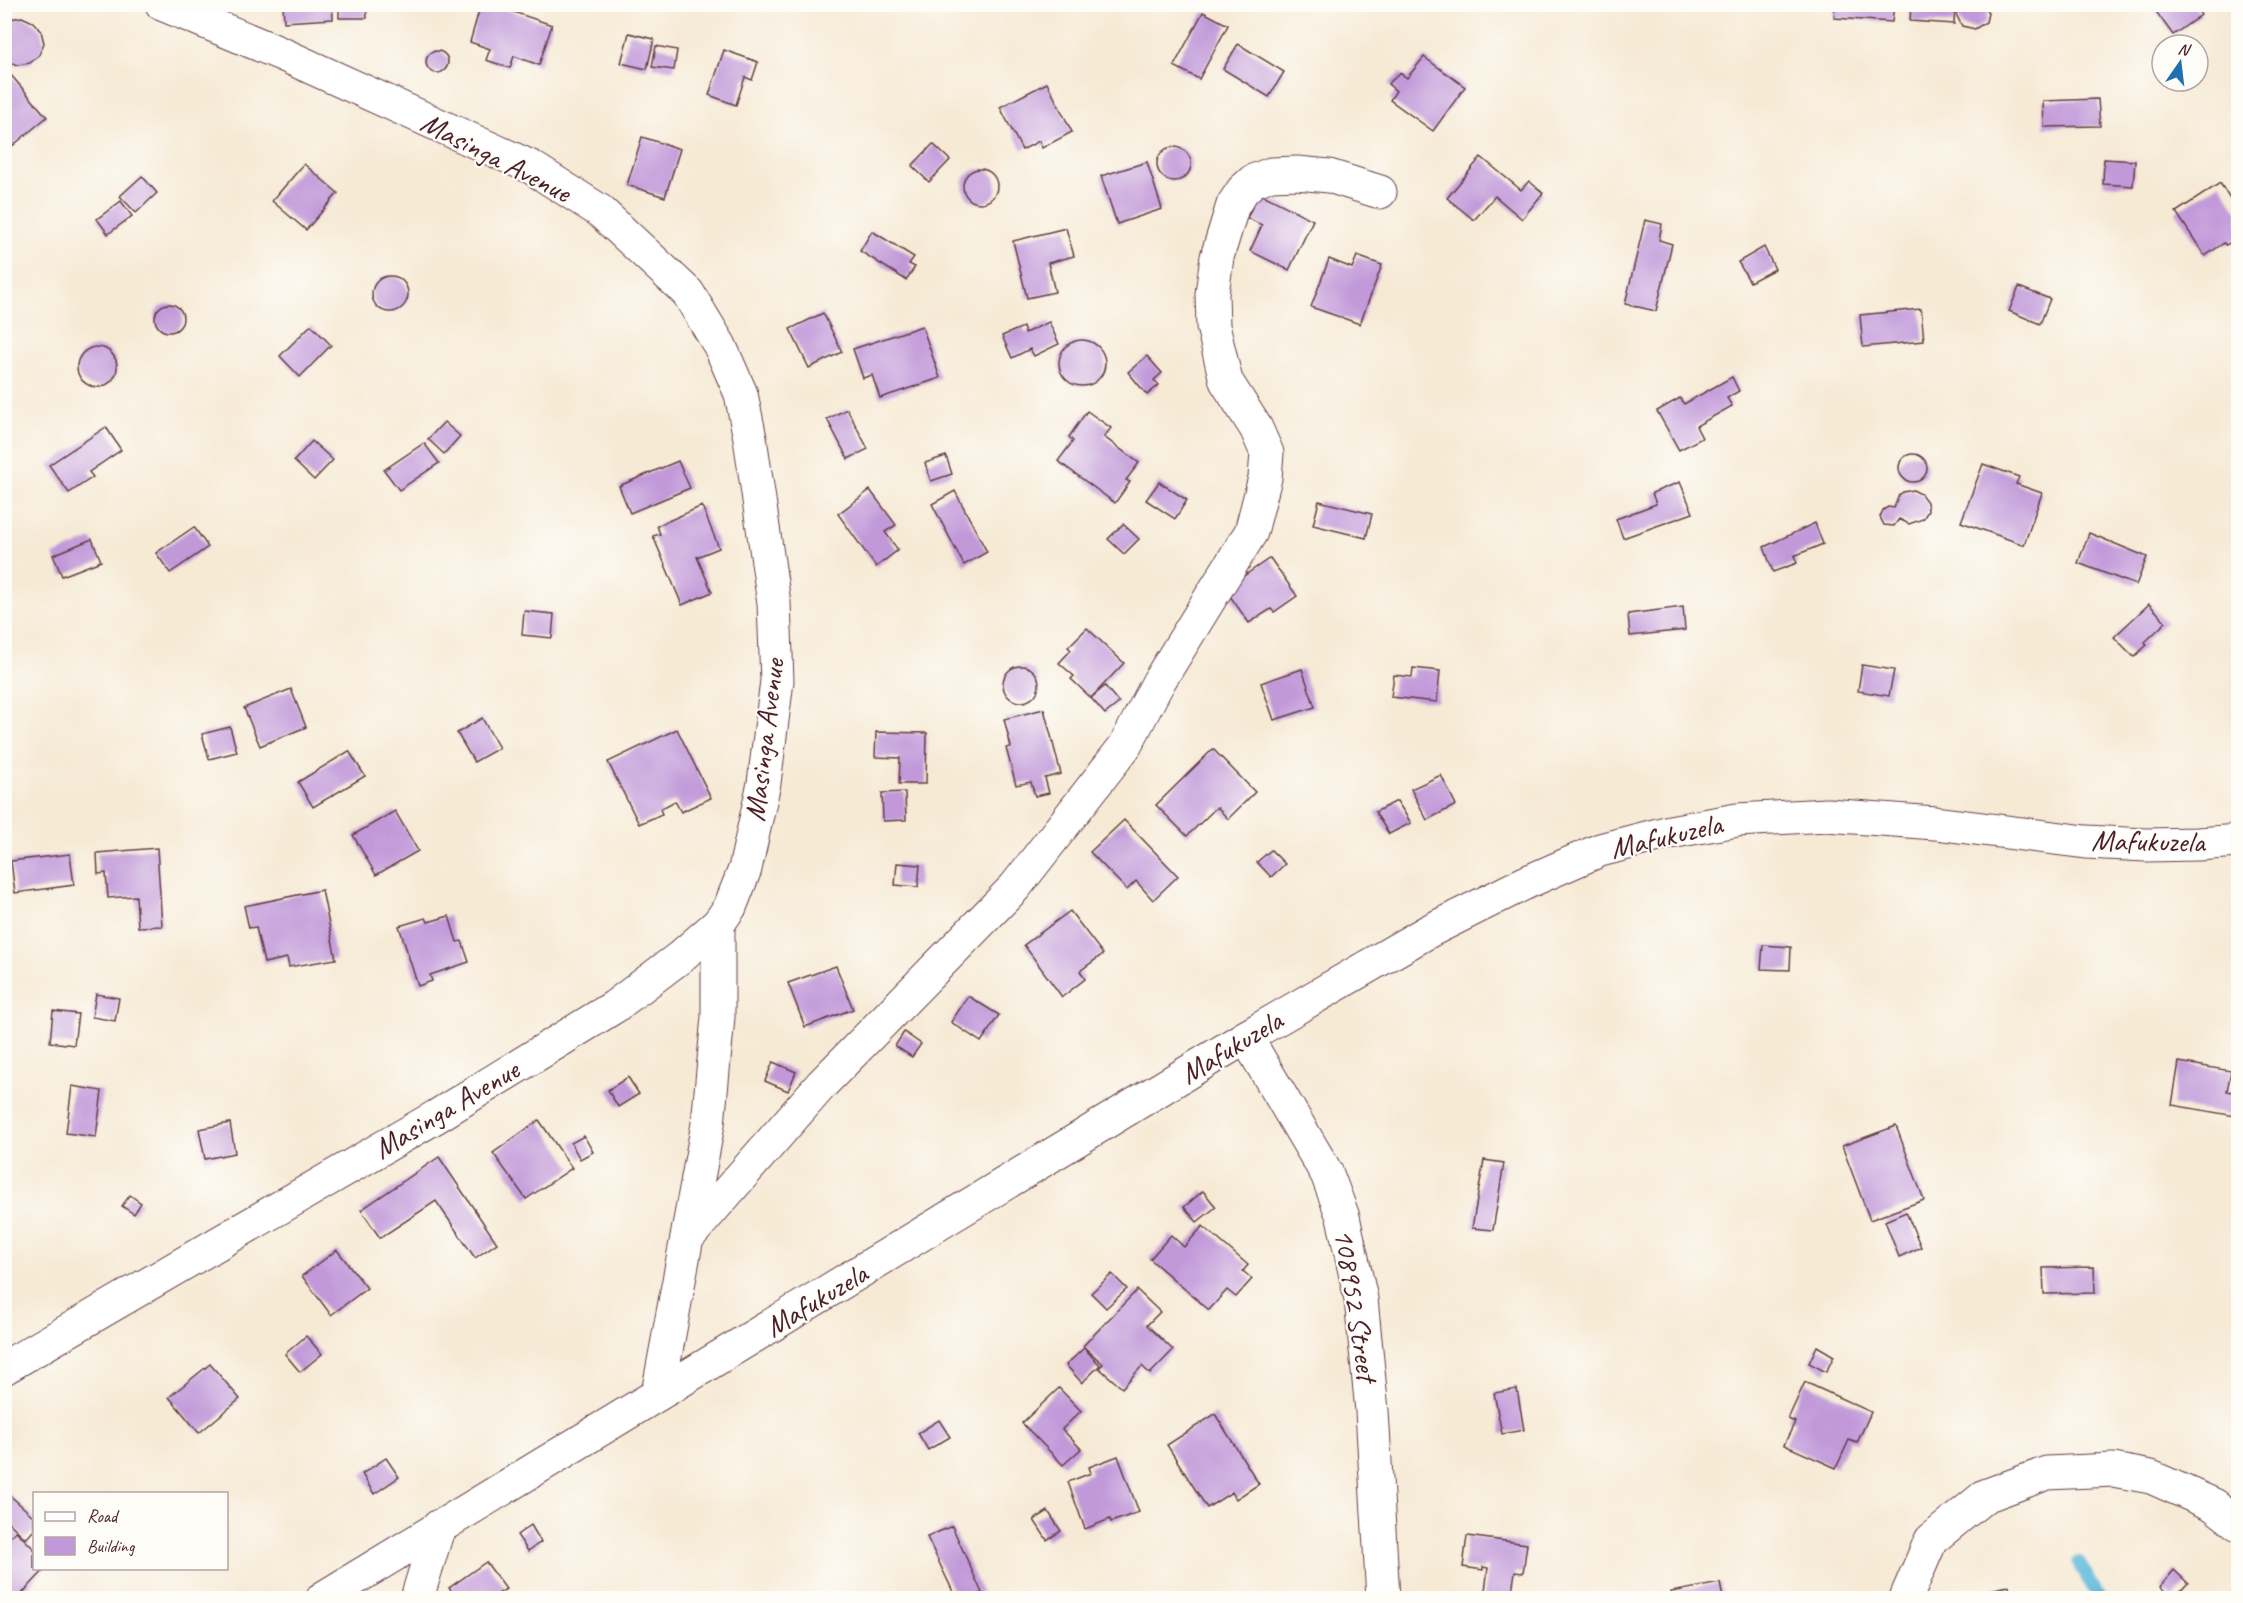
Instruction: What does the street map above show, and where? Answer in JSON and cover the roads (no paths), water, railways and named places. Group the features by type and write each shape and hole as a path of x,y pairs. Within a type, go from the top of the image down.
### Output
{"street":[{"name":"Masinga Avenue","path":"4,1368 437,1116 614,1007 679,958 718,924 730,906 745,868 764,783 777,681 774,603 750,438 741,394 720,346 688,293 600,211 531,167 284,55 162,4"},
{"path":"687,1238 822,1084 1015,887 1125,746 1159,681 1251,532 1265,478 1267,453 1256,428 1226,381 1213,326 1212,294 1218,257 1233,206 1243,190 1253,181 1270,174 1297,173 1329,176 1380,192"},
{"name":"Mafukuzela","path":"323,1599 439,1526 1246,1037 1429,931 1525,883 1600,850 1670,832 1737,820 1827,815 1935,823 2086,842 2157,845 2238,841"},
{"path":"658,1395 708,1124 718,1017 718,924"},
{"name":"108952 Street","path":"1246,1037 1328,1174 1343,1217 1361,1299 1372,1411 1383,1599"},
{"path":"1906,1599 1930,1540 1985,1496 2047,1473 2113,1470 2151,1477 2214,1505 2238,1524"},
{"path":"417,1599 439,1526"}],"waterway":[{"path":"2079,1563 2099,1598"}]}
